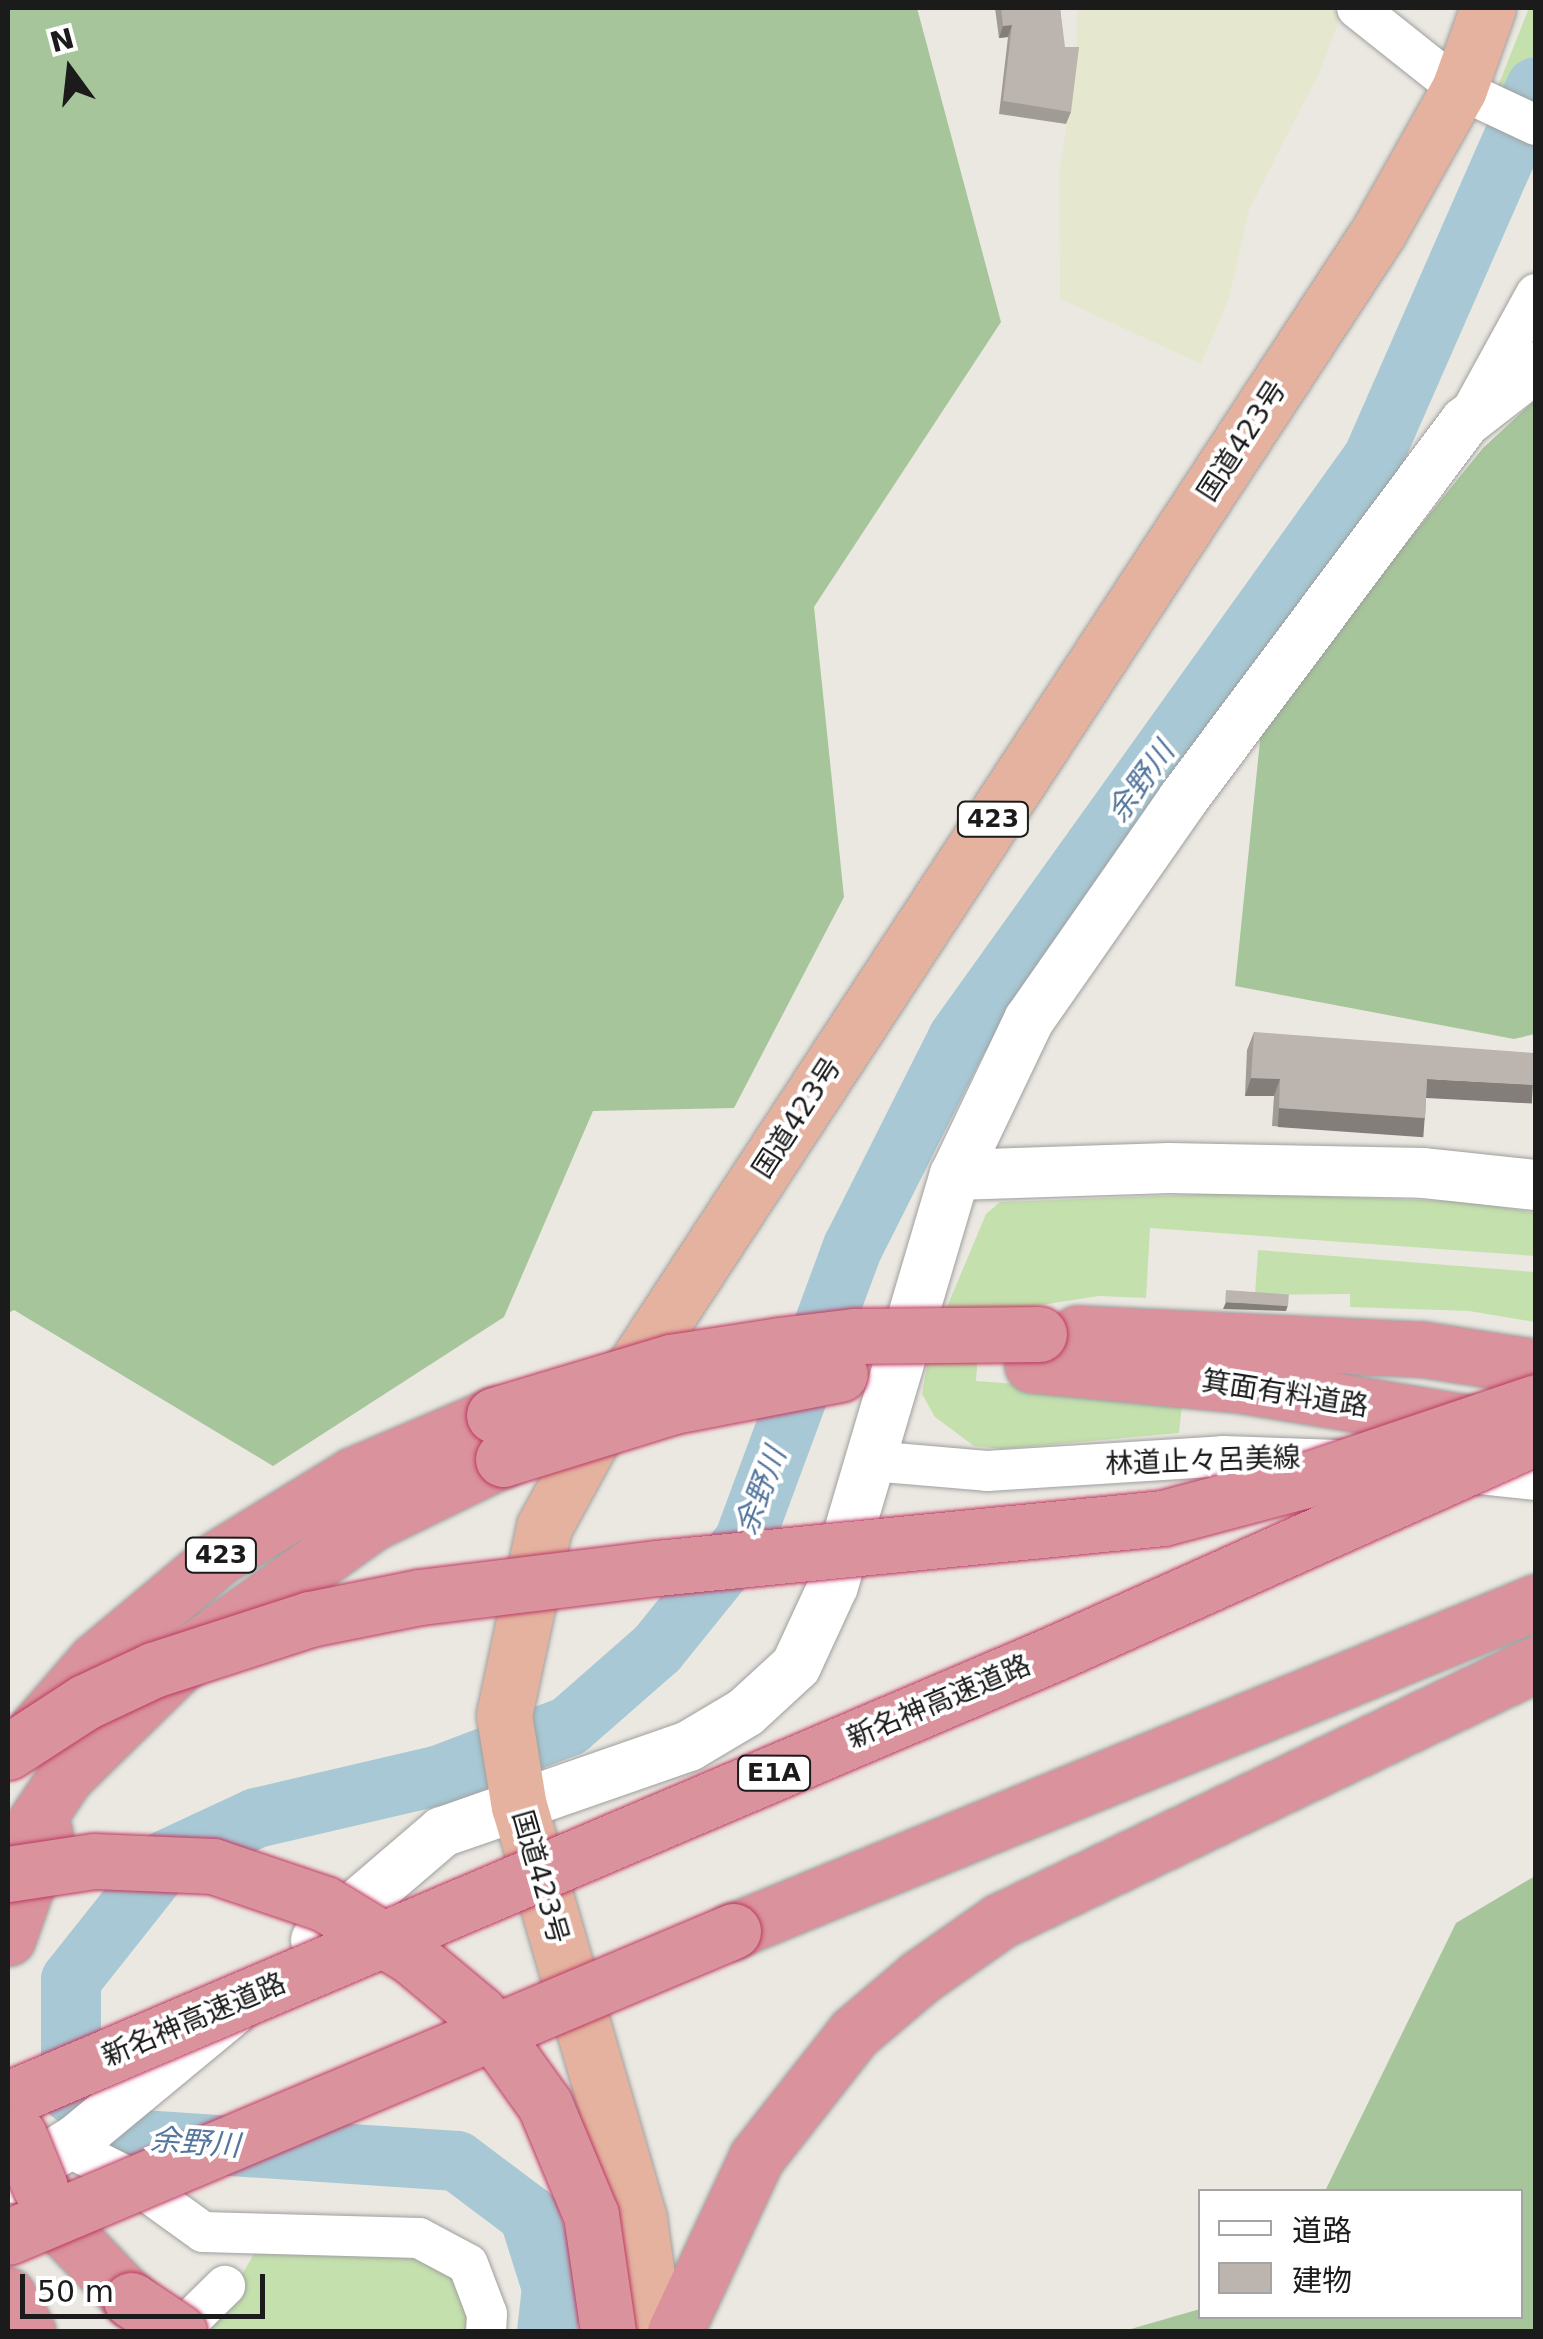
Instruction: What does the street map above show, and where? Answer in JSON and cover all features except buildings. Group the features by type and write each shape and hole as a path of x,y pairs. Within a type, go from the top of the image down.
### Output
{"highway":[{"name":"国道423号","path":"655,2332 639,2219 519,1807 504,1715 516,1638 544,1527 617,1393 1471,94 1488,8"},
{"name":"箕面有料道路","path":"1036,1350 1402,1348 1536,1366"},
{"name":"箕面有料道路","path":"1036,1350 1536,1435"},
{"name":"423","path":"8,1773 47,1713 94,1661 218,1558 354,1475 498,1437 608,1424 770,1385 1036,1350"},
{"path":"8,1752 85,1702 154,1670 310,1620 420,1597 637,1571 1163,1518 1306,1480 1536,1402"},
{"name":"新名神高速道路","path":"33,2141 1055,1652 1536,1435"},
{"name":"423","path":"8,1862 66,1776 116,1721 194,1650 498,1437"},
{"path":"8,2238 734,1931 1536,1602"},
{"path":"675,2332 729,2212 778,2126 854,2034 1000,1921 1536,1664"},
{"path":"8,1938 46,1831 116,1721"},
{"path":"8,1874 94,1861 212,1866 324,1904 412,1958 479,2013 554,2122 591,2215 608,2332"},
{"path":"33,2141 67,2233 132,2300 179,2332"},
{"path":"8,2295 28,2332"}],"street":[{"path":"1356,8 1471,94 1536,125"},
{"path":"33,2141 126,2102 442,1832 689,1746 746,1712 796,1666 833,1586 956,1176 1029,1020 1183,799 1466,422 1536,294"},
{"path":"1466,422 1536,367"},
{"path":"956,1176 1169,1168 1423,1173 1536,1185"},
{"name":"林道止々呂美線","path":"870,1462 987,1471 1223,1456 1320,1458 1536,1480"},
{"path":"33,2141 124,2176 204,2232 419,2238 468,2264 487,2314 486,2332"},
{"path":"179,2332 225,2286"}],"green space":[{"path":"8,8 917,8 1001,322 814,607 844,897 734,1108 593,1111 504,1317 273,1466 14,1310 8,1313"},
{"path":"1077,8 1370,8 1342,11 1322,67 1249,210 1229,298 1201,364 1060,299 1059,174 1076,66"},
{"path":"1529,8 1535,8 1535,76 1523,106 1496,91"},
{"path":"1535,400 1535,1034 1514,1039 1235,986 1262,721 1483,448"},
{"path":"1235,1193 1473,1202 1535,1213 1535,1256 1150,1228 1146,1298 1099,1296 991,1313 980,1327 976,1381 1183,1396 1179,1433 1002,1449 974,1446 935,1417 922,1394 931,1345 986,1214 1000,1202"},
{"path":"1258,1250 1535,1272 1535,1322 1469,1311 1350,1307 1350,1294 1255,1295"},
{"path":"1535,1876 1535,2331 1124,2331 1198,2310 1198,2319 1523,2319 1523,2189 1326,2189 1456,1923"},
{"path":"259,2245 443,2261 454,2269 475,2331 209,2332"}],"waterway":[{"name":"余野川","path":"547,2332 552,2288 529,2215 457,2161 130,2139 71,2093 71,1980 166,1860 256,1818 437,1776 569,1726 657,1649 744,1541 853,1247 958,1038 1373,458 1536,87"}]}
